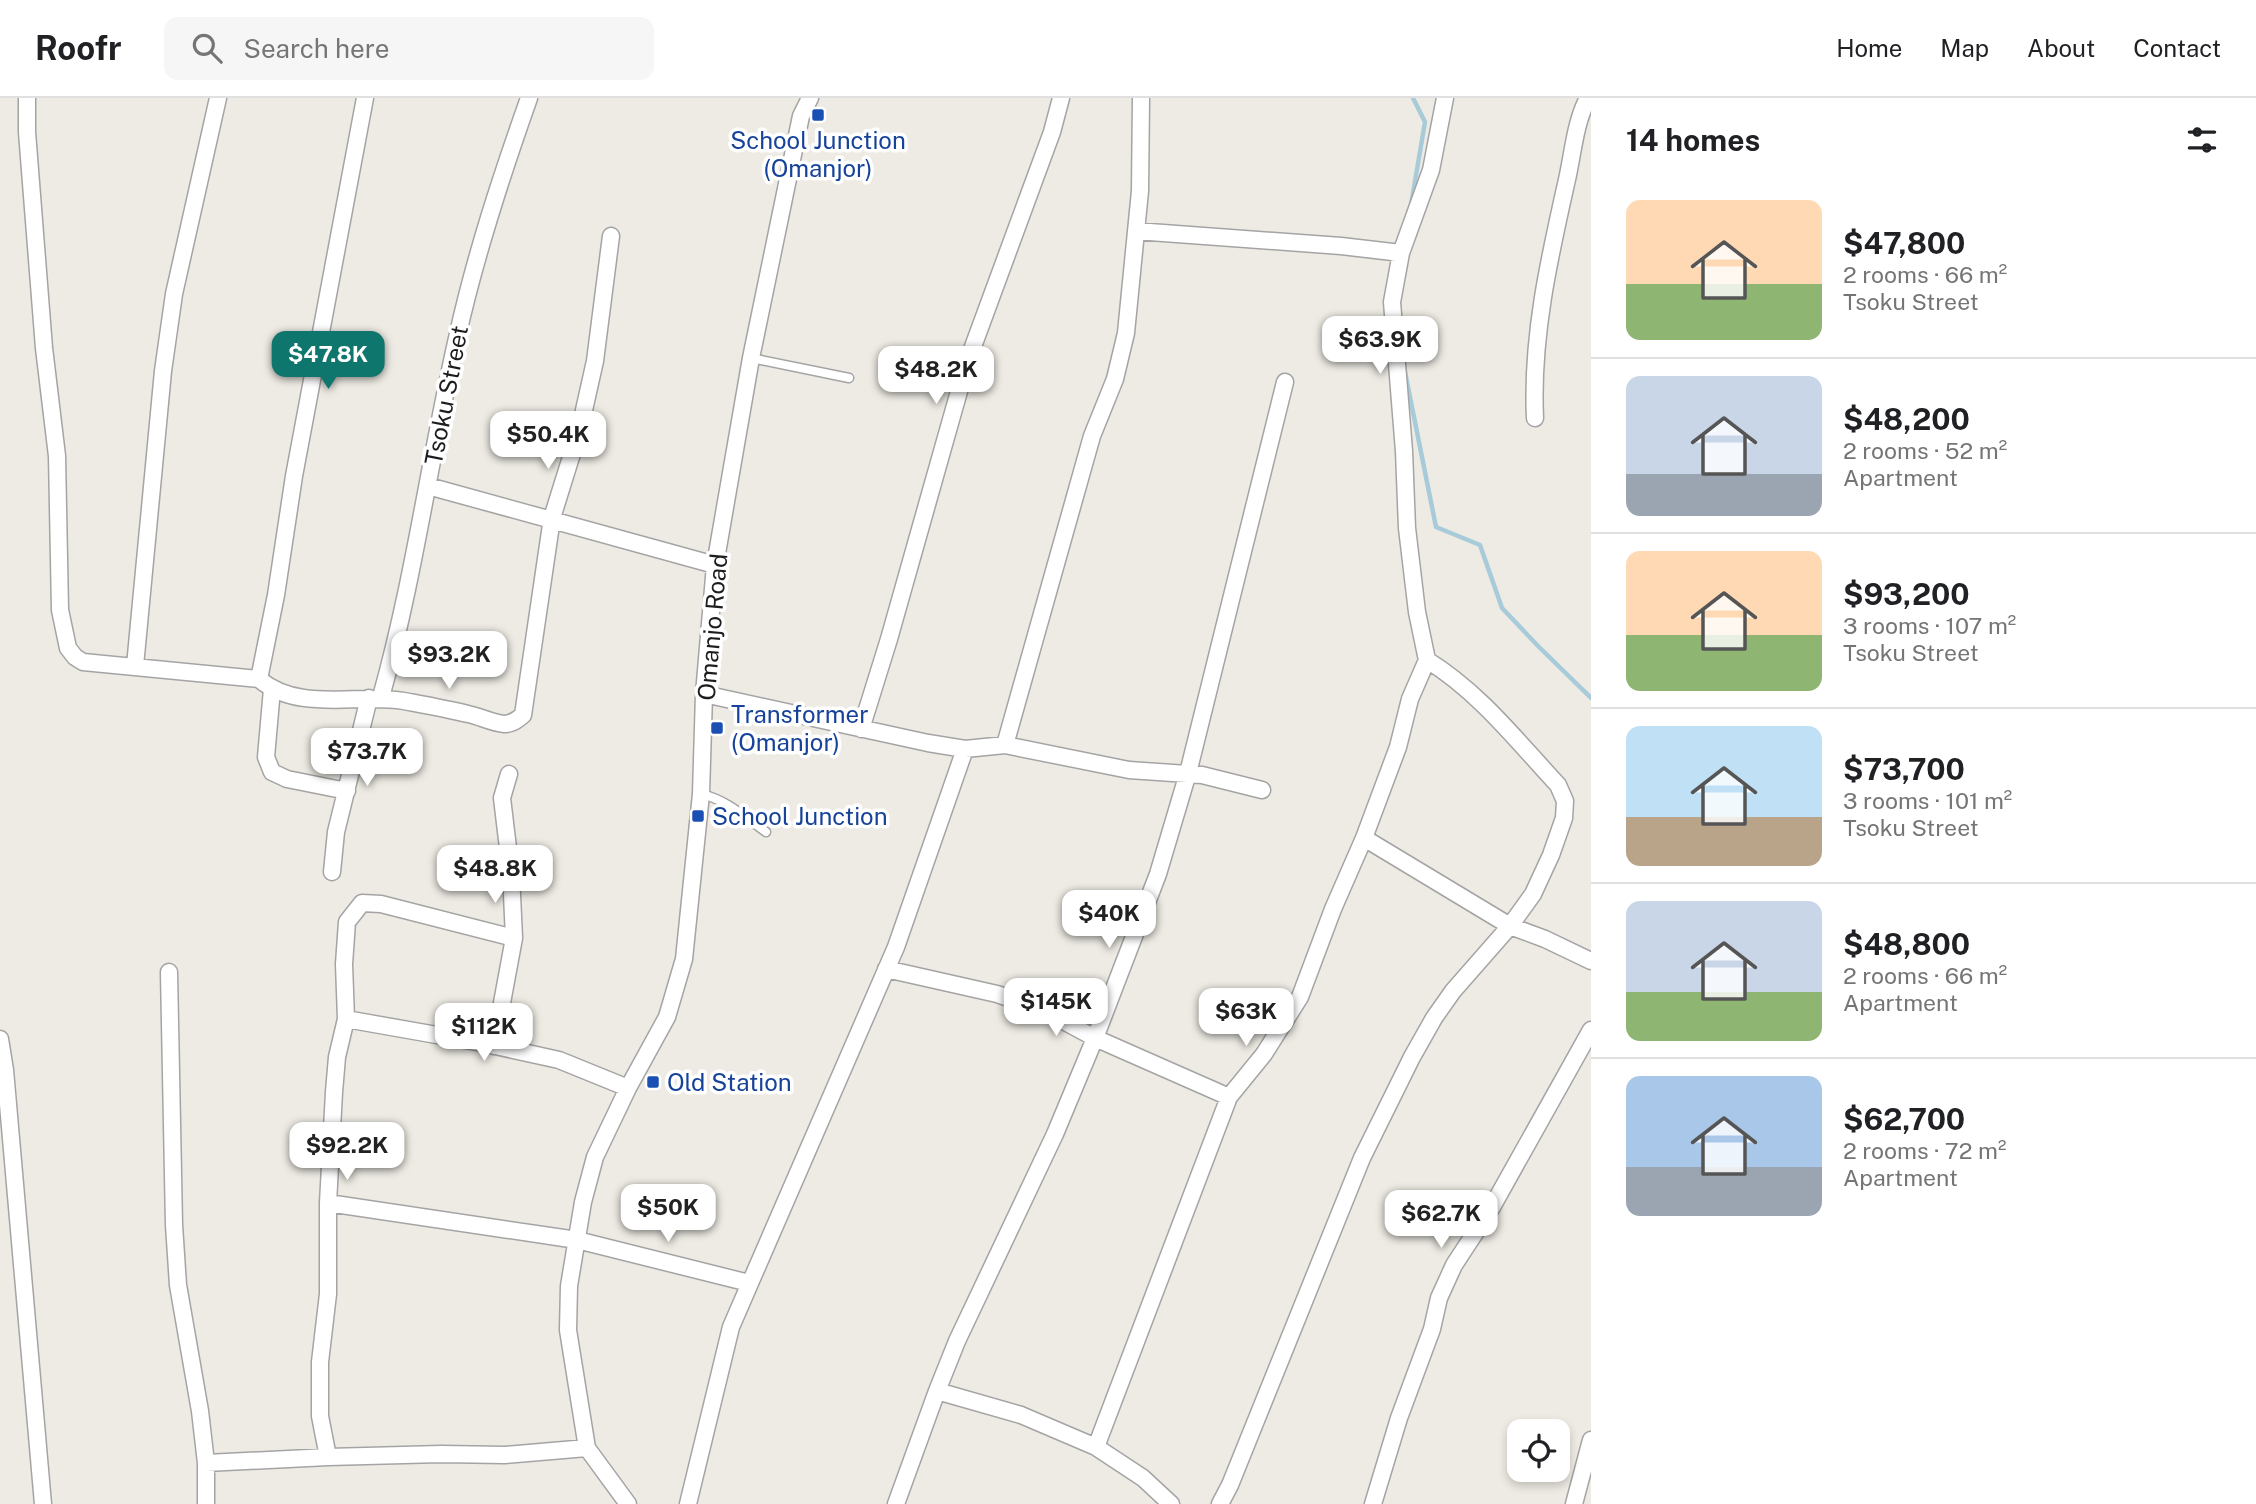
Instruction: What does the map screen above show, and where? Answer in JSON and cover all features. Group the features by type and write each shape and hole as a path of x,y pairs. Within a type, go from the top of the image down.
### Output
{"street":[{"path":"27,98 27,132 42,323 57,456 60,610 68,648 83,662 135,666 265,684 294,696 324,700 375,698 469,714 504,724 516,722 523,715 552,518 580,428 595,361 611,236"},
{"path":"135,666 153,457 167,345 182,256 218,98"},
{"path":"347,791 287,779 272,772 266,757 265,684 294,476 365,98"},
{"name":"Tsoku Street","path":"332,872 336,832 347,791 375,698 398,637 456,338 475,260 529,98"},
{"name":"Omanjo Road","path":"628,1504 587,1448 568,1330 569,1286 583,1202 595,1157 628,1088 667,1017 684,959 701,794 704,694 715,565 751,358 801,117 810,98"},
{"path":"861,729 967,363 1052,132 1061,98"},
{"path":"1005,745 1092,436 1115,379 1126,333 1140,191 1141,98"},
{"path":"1096,1447 1229,1097 1264,1054 1300,997 1333,909 1364,838 1398,747 1410,699 1427,660 1417,612 1407,528 1404,451 1392,302 1401,253 1431,170 1445,98"},
{"path":"1535,418 1533,378 1544,284 1577,131 1588,98"},
{"path":"1136,232 1341,246 1401,253"},
{"path":"897,1504 937,1391 981,1290 1024,1203 1095,1038 1158,874 1188,773 1285,382"},
{"path":"428,486 715,565"},
{"path":"1220,1504 1362,1158 1412,1057 1453,991 1510,926 1532,894 1551,855 1563,818 1565,801 1558,785 1484,705 1427,660"},
{"path":"704,694 965,749 1005,745 1129,770 1188,773 1262,790"},
{"path":"688,1504 711,1400 731,1327 886,970 965,749"},
{"path":"494,1046 514,938 511,873 502,798 509,774"},
{"path":"1364,838 1510,926 1591,961"},
{"path":"328,1457 320,1416 320,1362 328,1294 328,1203 337,1057 346,1019 344,964 347,922 362,903 381,904 514,938"},
{"path":"886,970 997,994 1043,1010 1095,1038 1229,1097"},
{"path":"169,972 174,1225 178,1285 201,1411 206,1463 206,1504"},
{"path":"346,1019 559,1060 628,1088"},
{"path":"1373,1504 1399,1418 1432,1329 1439,1298 1454,1265 1492,1207 1591,1030"},
{"path":"0,1039 5,1070 43,1504"},
{"path":"328,1203 577,1240 749,1283"},
{"path":"937,1391 1021,1415 1096,1447 1143,1478 1171,1504"},
{"path":"1574,1504 1591,1440"},
{"path":"206,1463 328,1457 505,1455 587,1448"}],"lane":[{"path":"751,358 849,378"},
{"path":"701,794 732,806 766,832"}],"waterway":[{"path":"1411,205 1425,122 1413,98"},
{"path":"1405,372 1436,527 1480,545 1502,608 1591,698"}],"place":[{"name":"School Junction (Omanjor)","path":"818,115"},
{"name":"Transformer (Omanjor)","path":"717,728"},
{"name":"School Junction","path":"698,816"},
{"name":"Old Station","path":"653,1082"}]}
